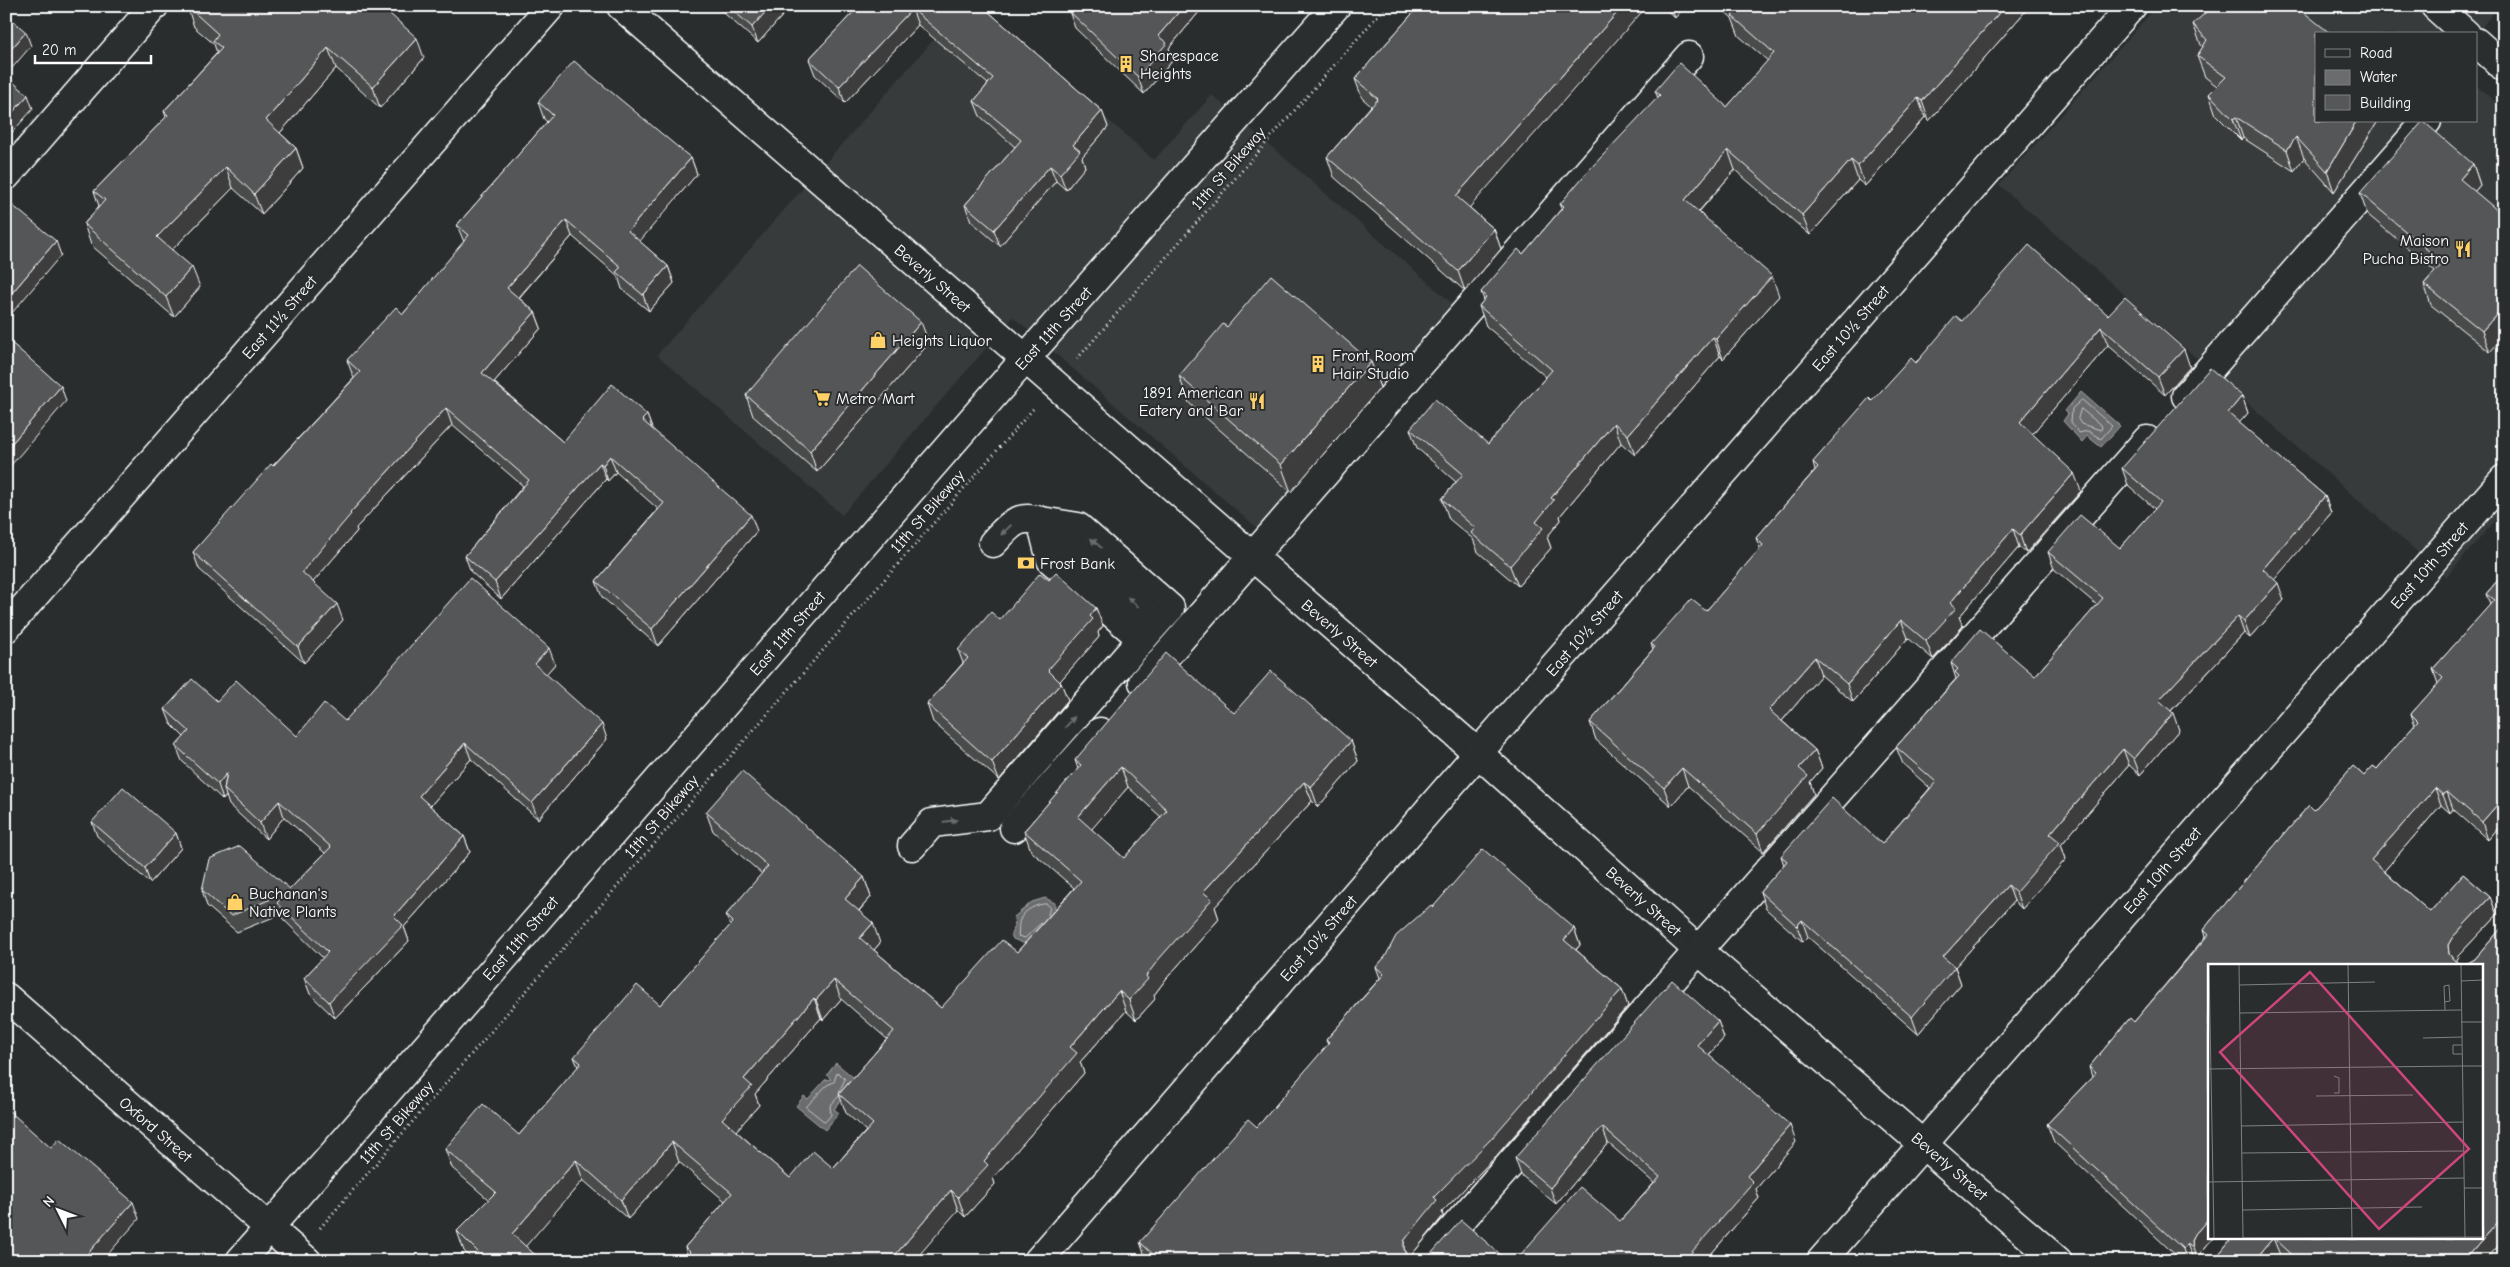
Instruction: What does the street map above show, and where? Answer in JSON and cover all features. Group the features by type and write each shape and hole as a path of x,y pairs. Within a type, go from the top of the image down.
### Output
{"street":[{"path":"6,176 154,6"},
{"name":"East 11½ Street","path":"6,628 551,6"},
{"name":"Beverly Street","path":"621,6 1478,754 1698,950 1923,1142 2058,1261"},
{"name":"East 11th Street","path":"240,1261 1025,359 1336,6"},
{"name":"East 10½ Street","path":"1038,1261 2132,6"},
{"path":"2435,6 2464,32"},
{"path":"1014,828 1253,557 1689,56"},
{"path":"1425,1261 2426,122"},
{"name":"East 10th Street","path":"1821,1261 2504,479"},
{"path":"912,846 932,823 988,816 1170,608 1078,527 1028,518 1014,522 992,543"},
{"path":"1042,521 1051,560 1149,631"},
{"name":"Oxford Street","path":"6,997 306,1261"}],"path":[{"name":"11th St Bikeway","path":"1088,346 1386,6"},
{"name":"11th St Bikeway","path":"330,1217 1012,432"},
{"path":"197,1261 201,1256"}],"shaded area":[{"path":"963,6 978,6 1154,160 1212,95 1460,310 1264,534 1013,317 842,515 657,355"},
{"path":"2157,6 2499,6 2478,32 2315,32 2315,122 2478,122 2478,87 2504,109 2504,511 2446,577 1999,185"}],"water":[{"path":"2081,392 2120,426 2101,447 2087,436 2082,442 2063,421 2068,414 2065,411"},
{"path":"1045,898 1055,903 1055,910 1028,942 1023,943 1013,939 1011,934 1015,926 1014,917 1032,902"},
{"path":"836,1063 854,1078 847,1094 834,1109 839,1113 825,1130 796,1106 804,1096 808,1099 825,1080 831,1079 827,1075"}],"building":[{"path":"187,6 381,6 417,38 373,87 328,48 266,120 296,148 254,194 226,167 157,237 192,267 166,297 84,224 105,200 94,191 168,115 164,111 222,48 213,41 218,34"},
{"path":"728,6 771,6 752,27"},
{"path":"859,6 982,6 1102,111 1073,145 1080,151 1060,174 1050,166 994,230 965,205 1021,140 974,101 993,78 912,9 839,87 809,59"},
{"path":"1073,6 1184,6 1158,36 1167,43 1138,77 1069,11"},
{"path":"1419,6 1623,6 1456,196 1494,229 1458,271 1327,157 1378,99 1355,79"},
{"path":"1734,6 2005,6 1922,101 1918,98 1858,166 1851,160 1802,215 1728,150 1685,200 1772,276 1716,339 1713,337 1628,435 1614,423 1551,498 1554,500 1536,522 1543,528 1510,566 1471,533 1475,528 1442,499 1463,474 1410,429 1435,399 1488,444 1552,370 1479,306 1486,297 1481,292 1518,249 1523,254 1564,206 1560,204 1588,171 1660,95 1655,91 1679,63 1727,107 1774,53 1732,16 1738,10"},
{"path":"2213,6 2296,6 2328,32 2315,32 2315,122 2356,122 2327,171 2296,137 2287,150 2236,117 2233,119 2209,94 2226,77 2197,56 2207,40 2193,24"},
{"path":"6,15 26,32 6,55"},
{"path":"574,61 691,158 628,231 668,266 643,295 616,272 621,267 566,220 507,288 535,312 482,373 563,442 612,384 647,415 642,420 751,515 652,629 596,581 664,503 610,456 603,465 600,463 495,582 465,556 529,480 446,408 350,513 302,572 337,604 298,647 193,552 271,464 273,466 360,372 347,360 396,307 403,314 469,235 457,225 553,115 538,102"},
{"path":"6,76 28,95 6,120"},
{"path":"2422,122 2473,164 2460,179 2504,216 2504,306 2482,331 2424,284 2443,263 2360,193"},
{"path":"6,200 56,241 6,300"},
{"path":"2029,245 2108,315 2125,297 2184,349 2158,377 2101,327 2020,422 2074,473 2020,535 2013,529 1950,603 1956,608 1926,641 1901,620 1847,684 1815,657 1769,710 1815,750 1799,768 1808,776 1757,834 1682,768 1664,788 1590,722 1655,647 1651,644 1691,599 1706,611 1763,545 1756,538 1818,467 1813,462 1869,398 1872,401 1911,358 1916,363 1956,316 1962,321"},
{"path":"857,266 921,322 810,451 746,395"},
{"path":"1271,275 1371,362 1281,465 1179,376 1223,324 1227,327"},
{"path":"8,340 61,386 6,450 6,342"},
{"path":"2210,368 2242,396 2228,413 2325,496 2263,569 2278,583 2244,621 2238,616 2159,700 2173,713 2134,759 2123,749 2050,834 2060,842 2016,892 2008,885 1943,957 1955,967 1912,1017 1802,920 1797,926 1760,892 1787,861 1781,856 1832,798 1882,844 1936,782 1896,747 1959,676 1955,672 1958,669 1951,663 1980,629 2035,676 2103,598 2048,552 2080,515 2120,548 2161,502 2122,468"},
{"path":"1056,572 1096,608 1090,616 1093,619 1048,670 1061,683 992,762 927,704 968,658 958,650 991,612 1000,620 1040,573 1049,580"},
{"path":"2504,573 2504,797 2482,822 2447,792 2443,795 2435,788 2371,860 2430,912 2463,874 2490,897 2452,938 2448,945 2449,954 2460,964 2208,964 2208,1219 2195,1234 2192,1240 2193,1248 2187,1244 2183,1249 2047,1124 2096,1073 2089,1067 2130,1018 2134,1022 2208,935 2203,930 2309,805 2314,810 2353,766 2364,776 2373,766 2377,769 2418,721 2411,714 2443,678 2433,669 2494,600 2486,594"},
{"path":"470,578 549,648 535,664 602,724 532,803 465,743 419,796 464,836 394,916 403,925 329,1002 304,978 328,952 277,903 285,893 231,916 202,890 209,859 240,846 290,889 331,847 279,801 260,823 224,789 227,773 218,784 176,746 189,731 165,709 192,679 217,701 236,680 297,736 324,703 345,721"},
{"path":"1166,653 1234,713 1271,671 1351,741 1311,787 1304,782 1203,892 1212,899 1159,959 1146,976 1148,979 1129,1000 1119,991 1070,1047 1077,1053 984,1161 988,1165 958,1197 951,1190 890,1261 682,1261 690,1252 685,1247 732,1193 672,1142 621,1200 576,1160 512,1234 542,1261 487,1261 457,1231 496,1192 445,1149 483,1104 519,1135 581,1063 574,1057 637,985 660,1005 733,922 726,915 768,866 706,812 742,771 864,877 845,899 873,923 860,938 941,1008 1002,940 1017,952 1081,881 1024,831 1081,765 1075,760","holes":["1121,767 1167,810 1124,858 1078,817","834,980 894,1031 839,1094 873,1124 833,1168 813,1151 790,1178 722,1119 752,1086 744,1079 814,998 816,1000"]},
{"path":"123,787 176,833 145,868 92,822"},
{"path":"1483,849 1574,928 1564,940 1622,989 1491,1139 1434,1197 1437,1200 1404,1241 1404,1249 1408,1256 1416,1260 1424,1259 1430,1255 1461,1220 1508,1261 1160,1261 1140,1242 1248,1119 1257,1127 1329,1043 1326,1040 1384,974 1376,967 1385,957 1396,936 1431,905 1433,907"},
{"path":"2504,925 2504,1215 2464,1261 2299,1261 2276,1240 2482,1240 2482,964 2460,964 2468,963 2475,959"},
{"path":"1672,980 1718,1021 1697,1045 1790,1125 1747,1176 1753,1182 1684,1261 1515,1261 1580,1187 1620,1221 1660,1177 1602,1127 1550,1188 1515,1158"},
{"path":"6,1108 51,1148 59,1139 133,1202 81,1261 6,1261"},
{"path":"2230,1240 2271,1240 2254,1261 2247,1261 2240,1255 2235,1261 2208,1261 2205,1259 2213,1258 2219,1254"},
{"path":"1939,1255 1946,1261 1934,1261"}],"place":[{"name":"Sharespace Heights","path":"1126,64"},
{"name":"Maison Pucha Bistro","path":"2463,249"},
{"name":"Heights Liquor","path":"878,340"},
{"name":"Front Room Hair Studio","path":"1318,364"},
{"name":"Metro Mart","path":"822,398"},
{"name":"1891 American Eatery and Bar","path":"1257,401"},
{"name":"Frost Bank","path":"1026,563"},
{"name":"Buchanan's Native Plants","path":"235,902"}]}
